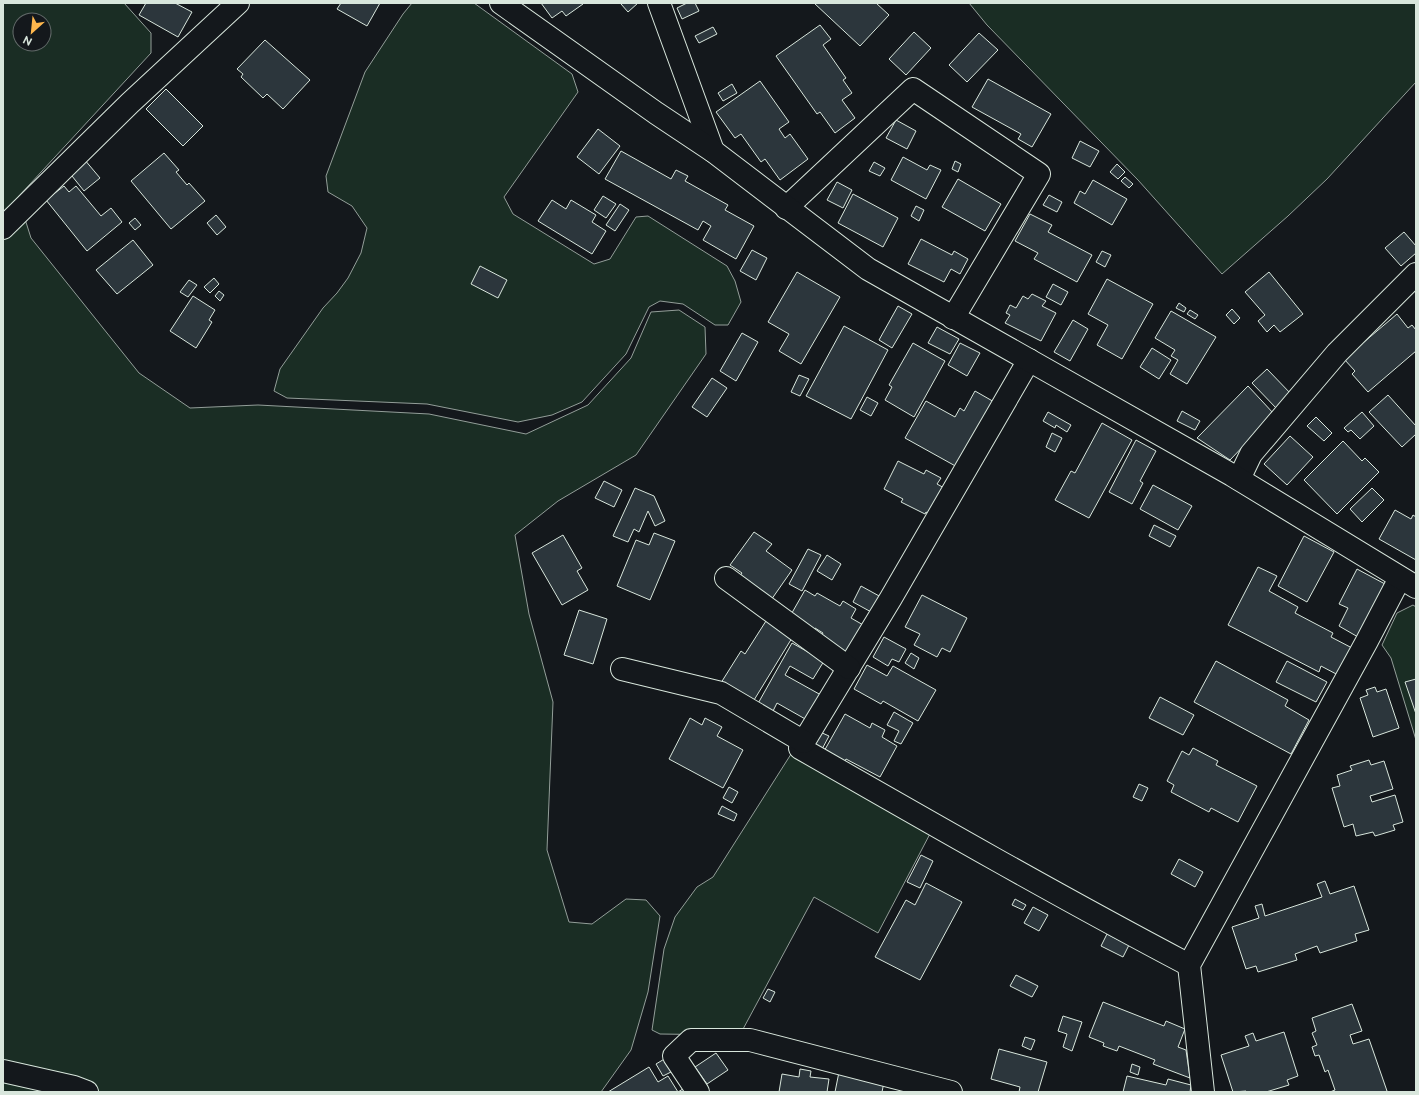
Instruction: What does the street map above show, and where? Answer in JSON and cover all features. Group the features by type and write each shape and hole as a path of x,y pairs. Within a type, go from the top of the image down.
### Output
{"street":[{"path":"3,228 130,102 238,3"},
{"path":"501,3 656,113 713,151 868,269 1239,479 1408,582 1360,655 1189,965 1203,1092"},
{"path":"659,3 713,151"},
{"path":"786,208 913,89 1039,174 953,318"},
{"path":"1239,479 1251,454 1326,365 1416,274"},
{"path":"1029,360 892,598 800,748 1098,917 1189,965"},
{"path":"726,578 849,668"},
{"path":"622,669 721,693 804,742"},
{"path":"698,1092 674,1056 691,1040 750,1040 951,1092"},
{"path":"3,1071 74,1087 87,1092"}],"green space":[{"path":"3,3 124,3 151,33 151,53 18,197 31,238 139,373 190,408 258,405 429,414 526,434 588,405 631,358 651,312 679,310 705,327 706,354 636,455 558,501 515,535 529,614 553,702 547,850 569,922 592,924 626,899 646,900 660,916 648,992 631,1050 601,1092 3,1092"},
{"path":"412,3 474,3 572,74 578,92 504,197 513,214 594,264 610,259 636,217 648,216 727,266 735,281 741,302 728,325 715,325 683,304 660,301 649,307 626,354 582,402 552,415 518,422 427,404 287,398 274,391 280,369 323,308 348,278 361,253 367,228 352,206 328,192 326,176 365,72 403,14"},
{"path":"969,3 1416,3 1416,82 1327,179 1288,216 1222,274 1138,180 987,25"},
{"path":"1413,605 1416,607 1416,740 1391,658 1382,645 1397,613"},
{"path":"793,751 932,830 878,933 814,897 742,1031 734,1035 660,1034 652,1030 664,949 675,917 697,887 713,877"}],"building":[{"path":"146,3 175,3 192,12 178,37 139,15"},
{"path":"341,3 380,3 367,26 337,9"},
{"path":"541,3 583,4 566,16 562,11 552,18"},
{"path":"638,3 628,12 621,4"},
{"path":"687,3 695,3 699,11 682,19 677,8"},
{"path":"814,3 876,3 889,15 860,46"},
{"path":"820,25 831,39 823,45 846,78 843,80 852,93 842,100 855,118 835,133 820,112 817,114 776,56"},
{"path":"713,27 717,34 699,43 695,36"},
{"path":"914,32 931,48 906,75 889,59"},
{"path":"979,33 998,50 967,82 949,65"},
{"path":"265,40 310,80 283,109 267,94 263,98 241,77 243,74 237,69"},
{"path":"988,79 1051,114 1032,147 1018,139 1021,134 972,107"},
{"path":"760,81 789,122 779,129 785,138 790,134 808,159 780,180 765,159 761,162 741,134 735,138 716,112"},
{"path":"732,84 737,93 723,101 718,93"},
{"path":"166,89 203,126 183,146 146,109"},
{"path":"896,120 916,131 907,149 886,138"},
{"path":"598,129 620,146 599,174 577,157"},
{"path":"1080,141 1099,151 1090,167 1072,158"},
{"path":"621,151 671,179 676,170 688,176 685,181 728,205 725,210 754,226 736,259 703,240 711,226 703,221 698,230 605,179"},
{"path":"164,153 179,170 176,172 187,185 189,183 205,201 171,229 131,181"},
{"path":"903,157 927,170 930,165 941,170 926,199 891,180"},
{"path":"84,159 100,178 84,191 68,171"},
{"path":"955,161 961,164 958,172 952,169"},
{"path":"874,162 885,168 880,176 869,171"},
{"path":"1117,164 1125,172 1118,179 1110,172"},
{"path":"1125,177 1133,184 1129,188 1121,181"},
{"path":"958,179 1001,204 985,231 942,207"},
{"path":"1093,180 1127,199 1112,225 1074,203 1080,191 1085,194"},
{"path":"837,182 852,190 843,208 827,200"},
{"path":"64,186 69,192 76,186 101,216 111,208 122,222 87,251 46,200"},
{"path":"853,194 898,218 883,247 838,223"},
{"path":"1049,195 1062,202 1057,212 1043,205"},
{"path":"603,196 616,204 606,218 594,210"},
{"path":"552,200 566,209 571,200 596,215 592,222 606,231 592,254 538,221"},
{"path":"620,204 629,210 615,231 606,225"},
{"path":"916,206 924,210 919,221 911,216"},
{"path":"1030,214 1052,225 1048,232 1092,255 1077,282 1034,259 1038,253 1015,241"},
{"path":"216,215 226,227 217,235 207,223"},
{"path":"135,218 141,225 135,230 129,223"},
{"path":"1404,232 1416,246 1416,253 1401,266 1385,248"},
{"path":"921,239 952,255 954,251 968,259 960,274 951,269 944,282 908,264"},
{"path":"133,240 153,265 117,294 96,270"},
{"path":"752,250 767,258 756,280 740,271"},
{"path":"1102,251 1111,255 1105,267 1096,262"},
{"path":"480,266 507,280 498,298 471,284"},
{"path":"797,272 840,297 801,364 779,351 789,334 768,322"},
{"path":"1269,272 1303,314 1280,332 1274,325 1267,332 1258,321 1265,315 1245,292"},
{"path":"214,278 219,284 210,293 204,287"},
{"path":"1107,279 1153,304 1122,359 1097,345 1108,325 1088,314"},
{"path":"189,280 197,285 188,297 180,292"},
{"path":"1053,284 1068,292 1061,305 1046,297"},
{"path":"219,291 224,295 220,301 215,296"},
{"path":"1032,294 1046,301 1042,306 1056,313 1041,341 1005,323 1010,315 1006,313 1010,305 1016,308 1023,296 1028,299"},
{"path":"193,296 215,310 209,320 212,322 196,348 170,331"},
{"path":"1179,303 1186,308 1184,312 1176,308"},
{"path":"898,306 912,314 892,348 879,340"},
{"path":"1232,309 1240,318 1234,324 1226,315"},
{"path":"1190,310 1198,315 1195,319 1187,314"},
{"path":"1171,311 1216,337 1187,384 1170,374 1178,360 1171,356 1175,350 1155,338"},
{"path":"1397,314 1408,328 1412,325 1416,330 1416,351 1368,392 1352,374 1355,371 1344,359"},
{"path":"1073,320 1088,329 1070,361 1054,352"},
{"path":"844,326 888,350 851,419 806,396"},
{"path":"937,327 959,339 950,354 928,343"},
{"path":"742,333 758,342 736,381 720,371"},
{"path":"913,343 945,361 914,417 885,400 892,387 889,385"},
{"path":"960,343 980,353 967,376 948,365"},
{"path":"1152,348 1171,360 1159,379 1140,367"},
{"path":"1267,369 1292,395 1277,409 1252,383"},
{"path":"799,375 809,379 800,396 791,392"},
{"path":"712,378 727,388 707,417 692,407"},
{"path":"1248,386 1274,414 1230,460 1197,438"},
{"path":"975,391 996,403 959,468 905,438 926,401 955,417 960,408 964,411"},
{"path":"1388,395 1416,426 1416,434 1402,447 1369,412"},
{"path":"867,397 878,403 871,416 860,410"},
{"path":"1182,411 1200,421 1195,430 1177,421"},
{"path":"1048,412 1071,425 1067,432 1056,425 1055,428 1043,421"},
{"path":"1362,412 1374,426 1360,439 1351,430 1348,432 1344,428"},
{"path":"1316,417 1332,433 1324,441 1307,426"},
{"path":"1102,423 1132,440 1089,518 1055,500 1071,471 1075,473"},
{"path":"1052,433 1062,438 1055,452 1046,447"},
{"path":"1290,436 1313,457 1287,485 1264,464"},
{"path":"1136,440 1156,451 1140,481 1143,483 1132,504 1109,492"},
{"path":"1343,441 1362,461 1365,458 1379,472 1337,514 1304,480"},
{"path":"898,461 924,474 926,470 941,478 937,484 946,489 932,516 901,502 903,499 884,489"},
{"path":"604,481 622,490 614,507 595,498"},
{"path":"1153,485 1192,506 1178,530 1140,509"},
{"path":"635,488 654,496 665,521 655,526 648,511 639,532 634,529 628,542 613,536"},
{"path":"1372,488 1384,500 1362,522 1350,509"},
{"path":"1395,510 1411,519 1413,515 1416,517 1416,560 1379,539"},
{"path":"1154,525 1176,536 1170,547 1149,536"},
{"path":"754,532 772,544 766,551 792,570 769,603 737,580 742,573 730,565"},
{"path":"654,533 675,541 650,600 617,586 636,540 649,545"},
{"path":"563,535 582,568 577,571 588,590 562,605 532,553"},
{"path":"1304,536 1334,552 1307,602 1278,586"},
{"path":"808,549 821,555 802,591 789,584"},
{"path":"827,555 841,564 832,580 817,571"},
{"path":"1258,567 1277,576 1269,591 1298,607 1295,613 1333,633 1331,637 1354,649 1340,676 1321,666 1319,672 1228,625"},
{"path":"1357,569 1385,584 1358,637 1339,626 1348,608 1339,604"},
{"path":"861,586 881,597 873,613 853,602"},
{"path":"805,590 815,596 817,593 840,606 843,601 856,609 851,618 865,626 848,656 819,640 823,633 815,628 813,632 789,618"},
{"path":"922,595 967,618 950,652 942,648 937,657 914,645 920,634 905,627"},
{"path":"579,610 607,619 593,664 564,655"},
{"path":"766,621 792,638 751,705 719,686 741,651 745,654"},
{"path":"884,637 906,649 899,662 892,659 888,666 873,657"},
{"path":"792,643 824,661 813,679 790,666 785,675 821,695 807,720 777,703 771,715 756,707"},
{"path":"911,653 919,658 914,669 905,663"},
{"path":"1216,661 1288,700 1285,706 1309,720 1291,754 1194,702"},
{"path":"1287,661 1327,682 1316,702 1276,682"},
{"path":"867,665 887,676 893,666 936,690 918,721 883,701 881,704 854,689"},
{"path":"1416,679 1416,714 1405,682"},
{"path":"1375,687 1377,692 1386,689 1399,728 1373,737 1360,698 1368,695 1366,690"},
{"path":"1160,697 1194,715 1183,735 1149,718"},
{"path":"894,712 913,723 901,744 894,741 899,731 887,725"},
{"path":"845,714 870,728 872,723 885,730 882,737 897,746 880,777 846,759 843,764 823,753"},
{"path":"690,718 702,725 705,718 722,727 717,736 743,750 723,788 669,759"},
{"path":"820,732 829,736 820,753 812,749"},
{"path":"1193,748 1218,761 1216,765 1257,786 1238,822 1211,808 1209,812 1171,792 1174,785 1167,781 1182,751 1189,755"},
{"path":"1369,760 1371,765 1384,761 1393,789 1370,796 1372,802 1395,795 1403,822 1393,825 1395,830 1375,836 1373,832 1356,836 1353,824 1344,827 1332,788 1340,786 1337,775 1352,770 1350,766"},
{"path":"1139,784 1148,788 1142,801 1133,797"},
{"path":"729,787 738,792 732,803 723,798"},
{"path":"722,806 737,814 734,821 718,814"},
{"path":"921,855 933,861 920,888 907,882"},
{"path":"1179,859 1203,872 1195,887 1171,874"},
{"path":"1325,881 1330,894 1354,886 1369,930 1355,934 1357,941 1320,953 1317,946 1295,954 1297,960 1258,972 1256,966 1246,969 1232,927 1259,918 1255,906 1262,904 1265,916 1322,897 1317,884"},
{"path":"926,883 962,902 920,980 875,957 906,900 915,905"},
{"path":"1015,899 1026,905 1023,910 1012,905"},
{"path":"1033,907 1048,915 1039,931 1024,923"},
{"path":"1107,934 1129,945 1123,957 1101,946"},
{"path":"1016,975 1038,986 1032,997 1010,986"},
{"path":"768,989 775,992 770,1002 763,998"},
{"path":"1103,1002 1164,1026 1166,1021 1185,1029 1178,1047 1186,1050 1190,1078 1153,1064 1155,1060 1119,1046 1117,1051 1103,1046 1104,1043 1089,1037"},
{"path":"1352,1004 1362,1031 1350,1035 1353,1044 1369,1039 1387,1091 1330,1092 1335,1090 1328,1070 1325,1072 1319,1055 1315,1056 1312,1047 1317,1045 1312,1033 1316,1031 1312,1018"},
{"path":"1063,1016 1082,1022 1072,1051 1063,1047 1067,1034 1058,1031"},
{"path":"1284,1032 1298,1076 1287,1080 1289,1085 1266,1092 1233,1092 1221,1055 1249,1046 1245,1036 1253,1033 1256,1041"},
{"path":"1025,1037 1035,1040 1031,1050 1022,1046"},
{"path":"999,1049 1047,1062 1038,1092 1019,1092 1020,1087 991,1079"},
{"path":"716,1053 728,1070 707,1084 695,1067"},
{"path":"666,1058 673,1071 663,1076 656,1064"},
{"path":"1132,1064 1140,1067 1138,1075 1130,1072"},
{"path":"649,1067 658,1082 668,1076 678,1092 608,1092"},
{"path":"800,1069 811,1071 810,1077 829,1079 827,1092 779,1092 782,1074 799,1077"},
{"path":"839,1072 884,1082 882,1092 835,1092"},
{"path":"1127,1076 1166,1085 1168,1079 1191,1085 1190,1092 1123,1092"},
{"path":"686,1087 689,1092 678,1092"}]}
